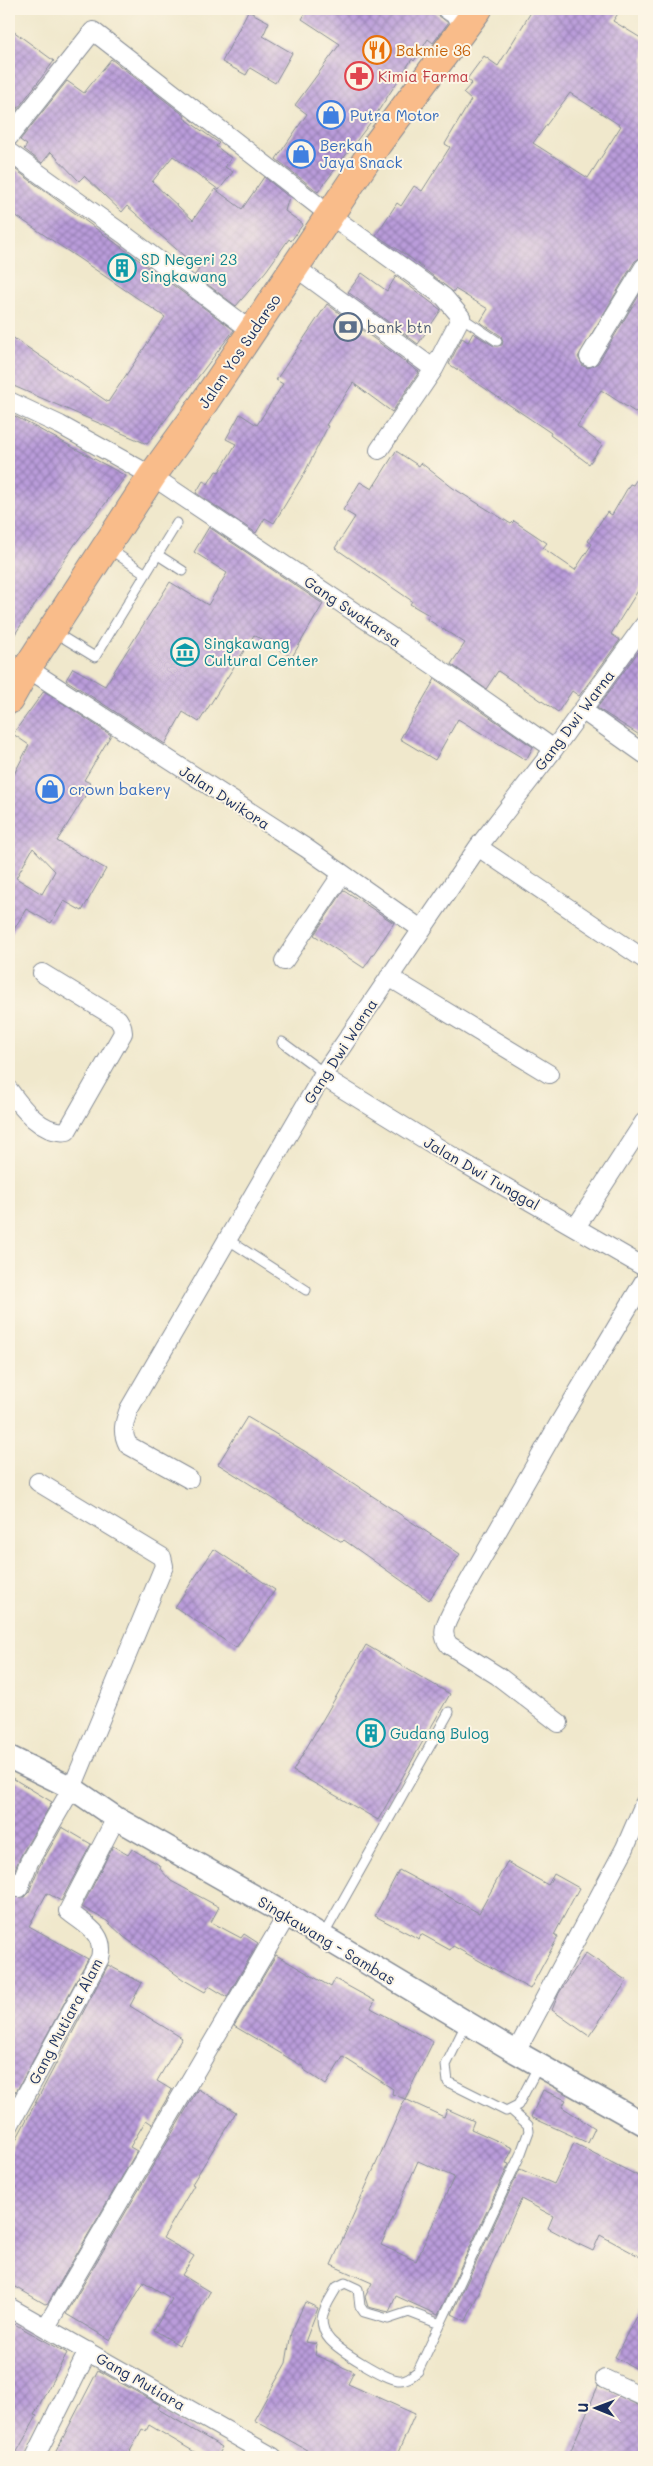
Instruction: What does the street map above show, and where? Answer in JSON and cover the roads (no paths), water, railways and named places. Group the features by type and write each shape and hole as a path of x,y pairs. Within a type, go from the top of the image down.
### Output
{"main road":[{"name":"Jalan Yos Sudarso","path":"9,699 51,630 152,476 191,422 463,14"}],"street":[{"path":"9,137 93,31 330,215 444,297 461,317 434,369 379,450"},
{"path":"9,152 126,236 252,331"},
{"path":"295,267 434,369"},
{"path":"589,357 644,267"},
{"name":"Gang Swakarsa","path":"9,401 60,425 152,476 460,683 554,749"},
{"name":"Gang Dwi Warna","path":"189,1479 128,1445 123,1436 123,1426 129,1409 323,1074 478,847 554,749 644,625"},
{"name":"Jalan Dwikora","path":"27,668 342,874 421,929"},
{"path":"582,710 644,754"},
{"path":"478,847 644,959"},
{"path":"284,961 342,874"},
{"path":"9,1090 29,1114 47,1129 59,1132 67,1131 123,1032 118,1018 42,973"},
{"path":"389,977 549,1074"},
{"name":"Jalan Dwi Tunggal","path":"323,1074 454,1158 644,1267"},
{"path":"576,1227 644,1122"},
{"path":"559,1723 498,1676 450,1645 444,1638 443,1632 453,1609 558,1424 644,1281"},
{"path":"9,1886 19,1888 29,1862 72,1788 164,1566 162,1557 38,1482"},
{"name":"Singkawang - Sambas","path":"9,1757 72,1788 116,1818 287,1915 322,1938 516,2052 644,2124"},
{"path":"516,2052 625,1848 644,1804"},
{"name":"Gang Mutiara Alam","path":"9,2126 100,1958 102,1948 98,1935 68,1912 116,1818"},
{"path":"46,2328 287,1915"},
{"name":"Gang Mutiara","path":"9,2307 272,2457"},
{"path":"35,2457 88,2351"},
{"path":"605,2379 644,2397"}],"lane":[{"path":"461,317 497,341"},
{"path":"51,630 95,657 177,524"},
{"path":"106,547 146,574"},
{"path":"158,555 183,571"},
{"path":"282,1042 323,1074"},
{"path":"227,1239 306,1290"},
{"path":"322,1938 449,1712"},
{"path":"467,2023 446,2065 448,2082 506,2111 512,2110 518,2105 539,2065"},
{"path":"440,2324 409,2312 388,2319 364,2312 360,2306 358,2289 345,2283 337,2287 322,2318 324,2330 330,2340 349,2355 397,2380 410,2378 418,2371 440,2324 529,2131 528,2124 512,2110"}],"place":[{"name":"Bakmie 36","path":"377,50"},
{"name":"Kimia Farma","path":"359,76"},
{"name":"Putra Motor","path":"331,115"},
{"name":"Berkah Jaya Snack","path":"301,154"},
{"name":"SD Negeri 23 Singkawang","path":"122,268"},
{"name":"bank btn","path":"348,327"},
{"name":"Singkawang Cultural Center","path":"185,652"},
{"name":"crown bakery","path":"50,789"},
{"name":"Gudang Bulog","path":"371,1733"}]}
